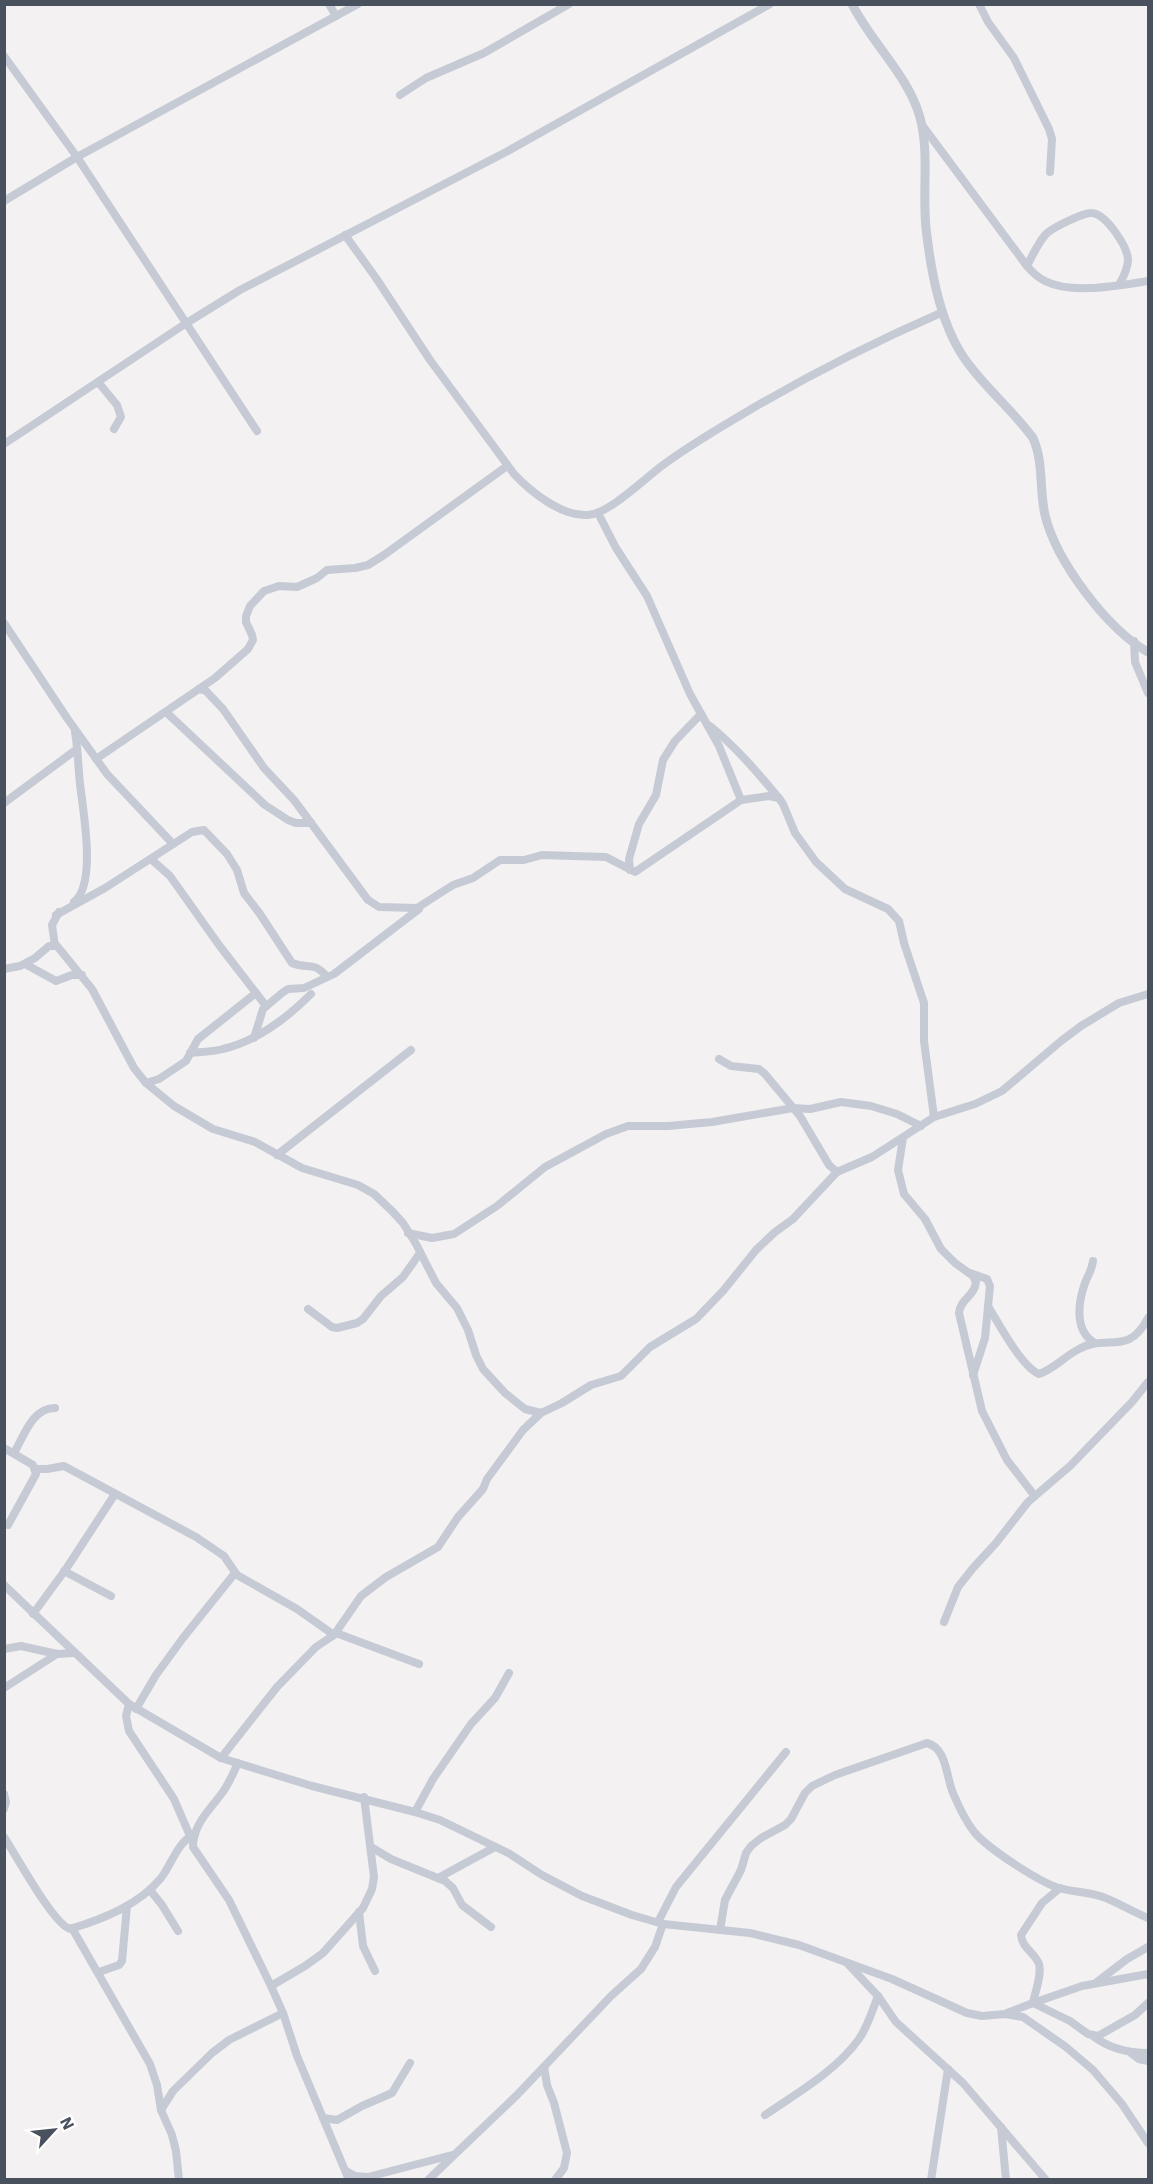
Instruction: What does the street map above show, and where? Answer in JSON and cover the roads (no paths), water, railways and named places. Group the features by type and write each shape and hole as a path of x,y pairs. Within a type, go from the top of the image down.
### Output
{"street":[{"path":"329,4 336,16"},
{"path":"4,201 76,157 358,4"},
{"path":"400,95 426,78 484,53 569,4"},
{"path":"4,444 240,290 506,152 770,4"},
{"path":"852,4 911,96 922,125 926,227 943,312 954,342 970,366 1033,438 1039,451 1042,498 1046,516 1061,554 1110,622 1119,632 1149,652"},
{"path":"979,4 988,22 1014,58 1049,129 1052,139 1050,172"},
{"path":"4,56 76,157 257,431"},
{"path":"922,125 1027,266 1045,281 1062,287 1119,285 1149,280"},
{"path":"1027,266 1046,235 1090,212 1105,218 1126,252 1127,266 1119,285"},
{"path":"345,235 382,286 430,360 507,466 529,490 559,508 587,515 607,508 664,464 778,394 873,343 943,312"},
{"path":"98,382 119,411 121,417 114,429"},
{"path":"96,759 215,678 248,649 253,640 246,616 250,606 264,591 279,586 297,587 332,569 368,565 507,466"},
{"path":"598,513 616,548 646,596 701,714 719,746 741,800"},
{"path":"4,623 107,774 173,844"},
{"path":"1134,641 1135,662 1149,693"},
{"path":"199,689 206,691 223,709 264,768 311,823 339,863 374,904 380,907 407,909 422,906"},
{"path":"166,712 265,805 288,820 296,823 311,823"},
{"path":"630,870 629,859 639,824 656,795 663,760 675,741 701,714"},
{"path":"706,722 740,752 779,798 795,833 816,862 845,889 888,909 899,921 924,1003 924,1041 934,1117"},
{"path":"55,946 52,925 56,915 80,897 85,881 86,834 74,728"},
{"path":"4,803 77,750"},
{"path":"254,1038 266,1006 288,989 304,988 327,977 422,906 453,885 473,878 493,864 504,860 524,860 542,855 593,855 606,857 635,872 741,800 769,796 779,798"},
{"path":"56,915 200,830 210,834 227,854 237,870 243,893 261,914 292,963 316,966 327,977"},
{"path":"151,859 170,876 266,1006"},
{"path":"4,969 25,964 47,947 55,946 82,975 107,1015 134,1068 146,1083 174,1106 218,1130 249,1139 302,1168 365,1189 392,1211 408,1233 436,1283 464,1320 483,1369 505,1393 525,1409 541,1413"},
{"path":"25,964 56,981 72,975 82,975"},
{"path":"146,1083 159,1079 186,1060 198,1039 256,993"},
{"path":"190,1053 224,1049 254,1038 273,1026 310,994"},
{"path":"221,1758 277,1687 312,1651 335,1634 361,1596 370,1587 438,1547 458,1517 483,1489 487,1479 523,1430 541,1413 591,1385 621,1376 650,1347 696,1319 723,1291 756,1250 775,1232 793,1220 837,1172 872,1157 934,1117 975,1104 1002,1091 1081,1026 1119,1004 1148,994"},
{"path":"277,1155 411,1050"},
{"path":"719,1059 731,1066 759,1069 771,1080 794,1108 828,1165 837,1172"},
{"path":"408,1233 432,1238 454,1234 497,1206 545,1167 606,1134 628,1126 668,1126 712,1122 794,1108 810,1109 841,1102 897,1114 921,1126"},
{"path":"903,1138 898,1170 904,1194 925,1219 941,1249 973,1276 976,1282 974,1292 962,1303 959,1313 982,1411 997,1443 1020,1479 1035,1496"},
{"path":"308,1309 332,1327 357,1323 363,1319 381,1296 403,1277 420,1253"},
{"path":"1093,1261 1080,1298 1080,1323 1084,1335 1095,1343"},
{"path":"966,1272 982,1275 989,1282 985,1338 973,1377"},
{"path":"988,1306 1015,1349 1033,1371 1039,1374 1078,1349 1095,1343 1118,1343 1127,1340 1142,1331 1149,1318"},
{"path":"944,1622 958,1587 1035,1496 1070,1466 1149,1382"},
{"path":"14,1453 36,1415 42,1409 55,1407"},
{"path":"4,1448 33,1465 36,1474 8,1525"},
{"path":"35,1469 64,1466 196,1537 224,1556 235,1573 335,1634 419,1664"},
{"path":"33,1614 115,1494"},
{"path":"64,1571 111,1596"},
{"path":"235,1573 183,1638 126,1716 129,1731 174,1799 192,1835 193,1847 197,1856 229,1900 271,1986 283,2013 297,2056 349,2180"},
{"path":"4,1586 132,1707 221,1758 312,1786 364,1797 449,1824 495,1846 582,1896 661,1923 759,1935 799,1945 892,1979 967,2013 982,2016 1005,2014 1023,2017 1066,2047 1093,2070 1122,2104 1149,2143"},
{"path":"4,1649 21,1646 57,1654 73,1653"},
{"path":"4,1688 57,1654"},
{"path":"415,1812 433,1779 471,1724 495,1698 509,1673"},
{"path":"720,1930 725,1900 741,1870 746,1852 761,1838 785,1826 805,1793 812,1786 823,1779 927,1743 936,1748 943,1760 953,1793 974,1832 987,1844 1040,1880 1060,1888 1085,1891 1106,1898 1149,1918"},
{"path":"428,2180 641,1969 655,1947 661,1923 676,1887 786,1752"},
{"path":"4,1837 62,1925 67,1929 90,1923 127,1906 150,1890 162,1876 179,1847 192,1835 204,1814 224,1791 238,1763"},
{"path":"4,1794 6,1802 4,1809"},
{"path":"271,1986 306,1966 323,1953 363,1908 373,1883 364,1797"},
{"path":"438,1878 495,1846"},
{"path":"371,1847 391,1859 445,1881 453,1888 462,1905 491,1927"},
{"path":"1033,2003 1040,1967 1024,1944 1021,1935 1042,1903 1060,1888"},
{"path":"150,1890 178,1931"},
{"path":"99,1972 119,1965 122,1961 127,1906"},
{"path":"359,1912 363,1946 375,1971"},
{"path":"72,1928 150,2064 157,2085 161,2110 174,2143 178,2160 178,2180"},
{"path":"1096,1983 1128,1959 1149,1947"},
{"path":"844,1960 878,1996 896,2022 963,2083 1046,2180"},
{"path":"1005,2014 1082,1986 1149,1974"},
{"path":"765,2115 829,2070 851,2048 867,2023 878,1996"},
{"path":"1033,2003 1070,2021 1109,2046 1129,2052 1149,2053"},
{"path":"1093,2036 1098,2036 1135,2015 1149,2003"},
{"path":"161,2110 172,2091 212,2053 229,2040 283,2013"},
{"path":"1129,2052 1139,2059 1149,2061"},
{"path":"323,2118 337,2120 362,2106 388,2096 410,2064"},
{"path":"544,2067 567,2153 564,2168 555,2180"},
{"path":"932,2180 948,2069"},
{"path":"1001,2126 1006,2180"},
{"path":"344,2170 355,2176 368,2177 454,2155"}]}
